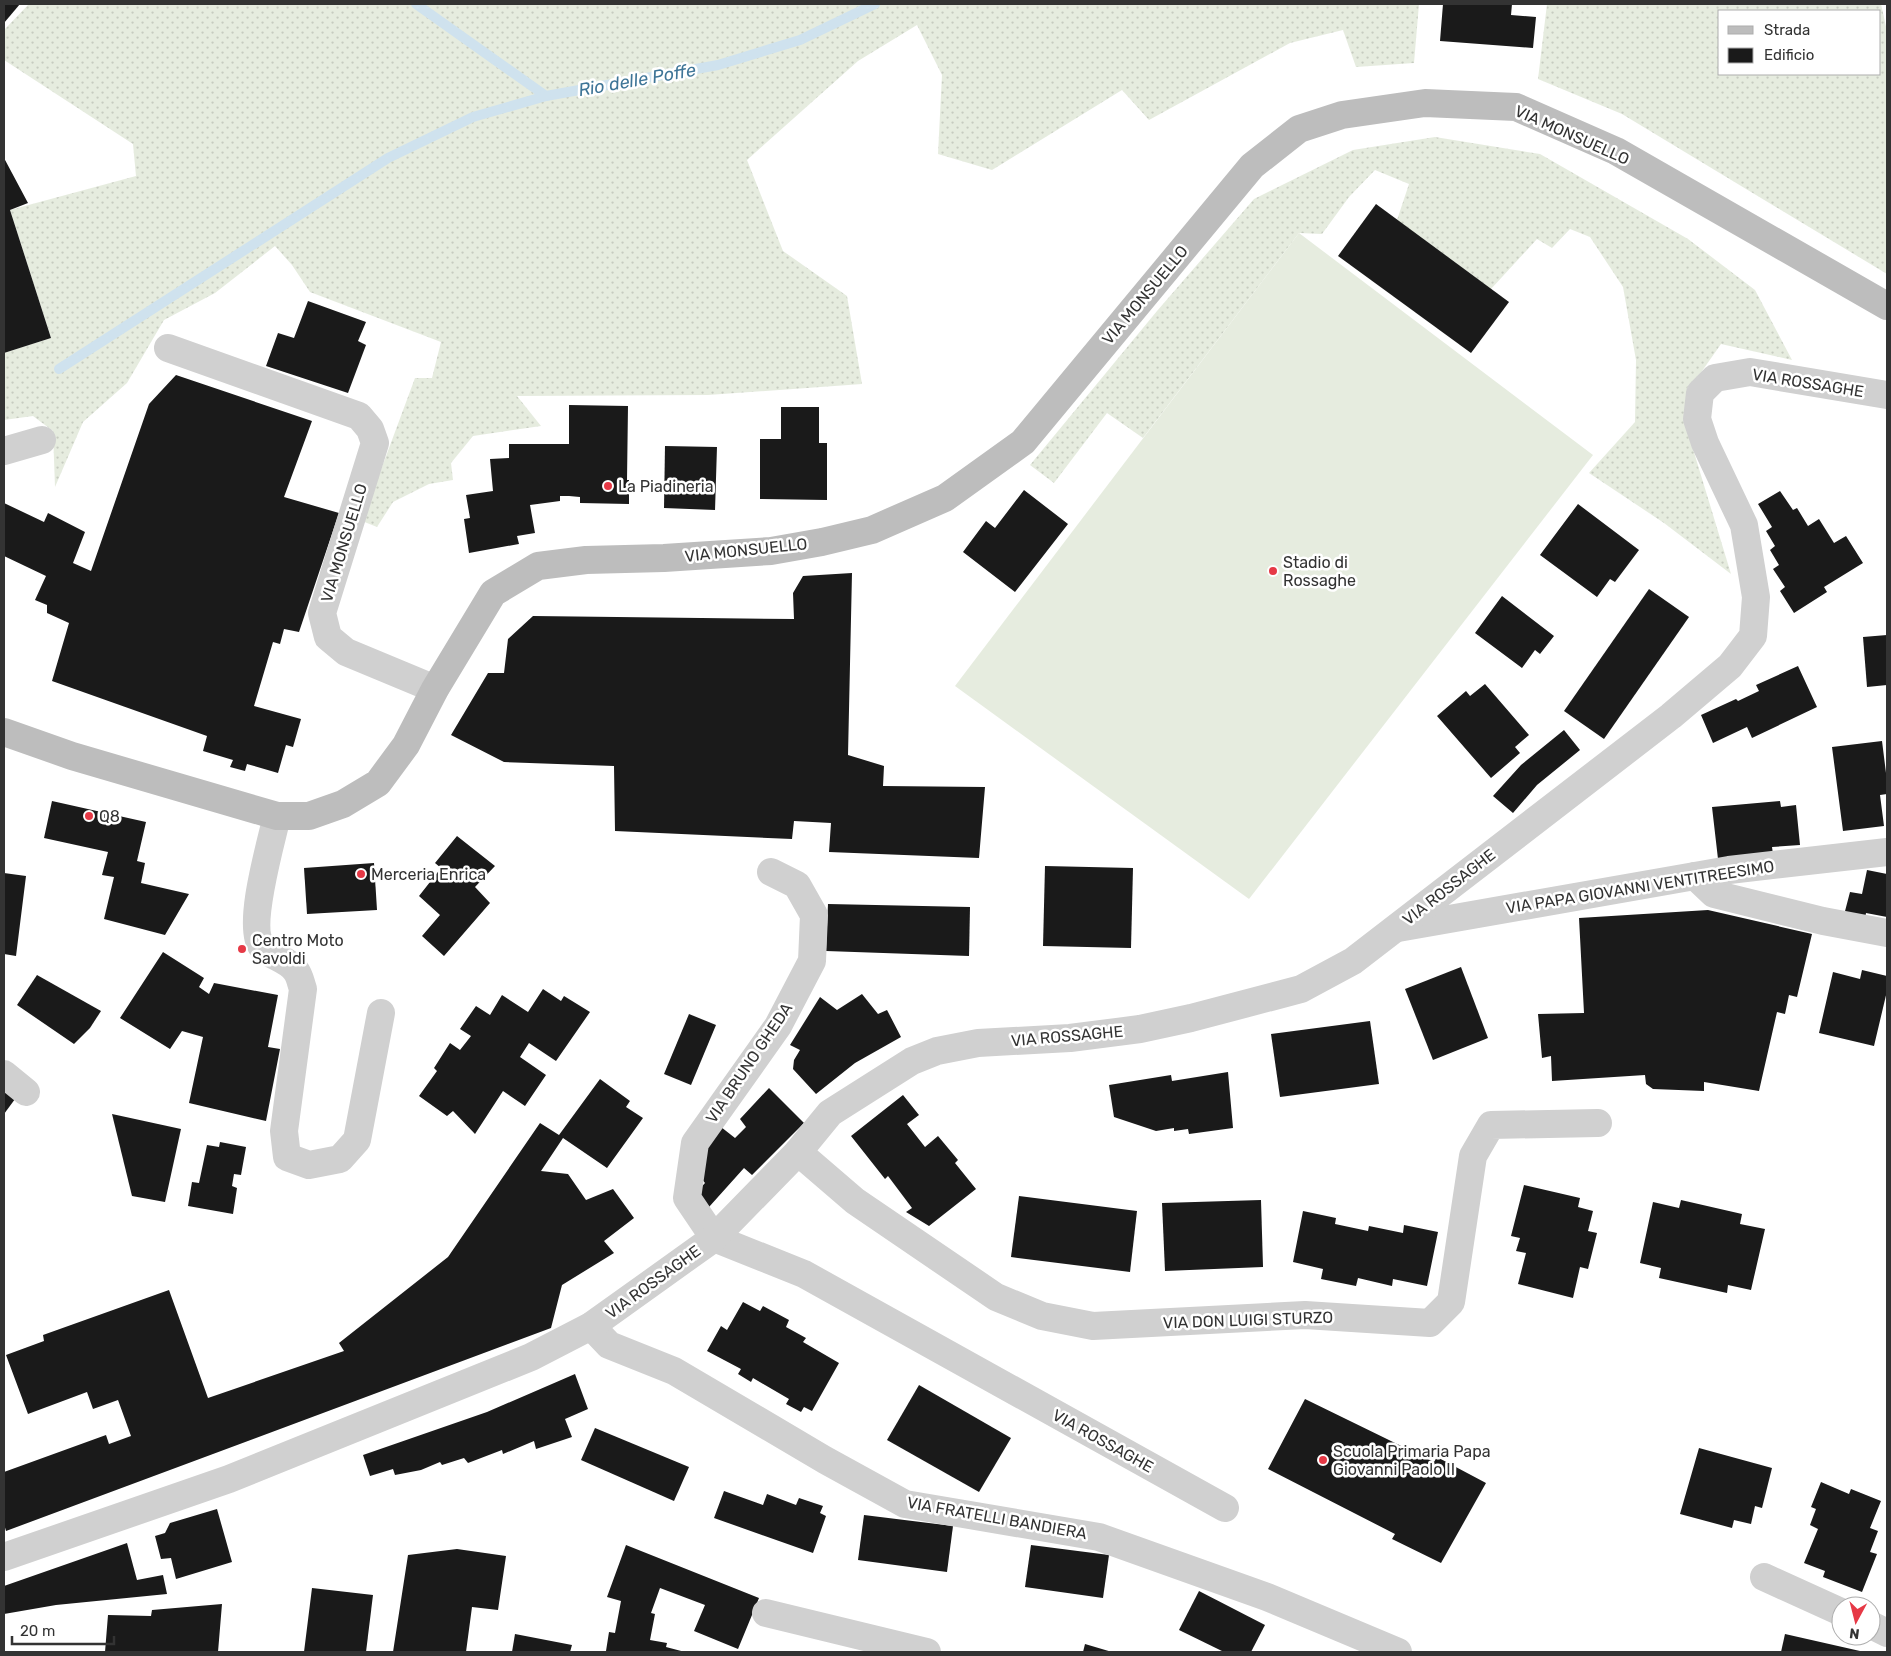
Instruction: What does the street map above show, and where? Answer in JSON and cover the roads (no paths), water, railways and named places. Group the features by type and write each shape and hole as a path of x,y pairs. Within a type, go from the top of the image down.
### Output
{"main road":[{"name":"VIA MONSUELLO","path":"4,732 72,756 277,816 309,816 343,804 378,783 406,745 435,689 493,592 538,566 586,560 664,558 771,551 822,542 872,530 945,498 1023,442 1252,166 1300,129 1342,116 1425,103 1516,108 1616,151 1887,306"}],"street":[{"name":"VIA MONSUELLO","path":"168,348 359,416 370,429 375,443 322,613 328,637 346,652 435,689"},
{"name":"VIA ROSSAGHE","path":"4,1557 229,1479 531,1357 591,1326 714,1238 798,1152 830,1113 912,1061 937,1051 978,1043 1070,1038 1140,1029 1191,1018 1301,989 1353,961 1671,716 1730,666 1752,636 1756,597 1744,525 1705,443 1697,419 1700,393 1715,378 1750,372 1887,395"},
{"path":"4,452 42,440"},
{"path":"277,816 256,915 257,935 261,945 296,971 303,989 284,1131 286,1157 309,1165 340,1159 357,1140 381,1012"},
{"name":"VIA PAPA GIOVANNI VENTITREESIMO","path":"1394,929 1729,870 1887,852"},
{"name":"VIA BRUNO GHEDA","path":"714,1238 687,1198 695,1143 778,1026 812,961 814,915 797,885 771,872"},
{"path":"1695,876 1714,894 1823,921 1887,934"},
{"path":"4,1074 26,1092"},
{"name":"VIA DON LUIGI STURZO","path":"798,1152 855,1201 988,1292 1042,1316 1094,1326 1305,1315 1430,1323 1451,1302 1474,1156 1491,1125 1598,1123"},
{"name":"VIA ROSSAGHE","path":"714,1238 804,1274 1225,1508"},
{"name":"VIA FRATELLI BANDIERA","path":"591,1326 609,1344 674,1372 824,1460 905,1504 1099,1537 1267,1597 1398,1652"},
{"path":"1764,1578 1831,1608"},
{"path":"766,1614 927,1652"}],"waterway":[{"name":"Rio delle Poffe","path":"416,4 546,96 718,65 800,40 875,4"},
{"path":"59,369 388,158 473,117 546,96"}],"place":[{"name":"La Piadineria","path":"608,486"},
{"name":"Stadio di Rossaghe","path":"1273,571"},
{"name":"Q8","path":"89,816"},
{"name":"Merceria Enrica","path":"361,874"},
{"name":"Centro Moto Savoldi","path":"242,949"},
{"name":"Scuola Primaria Papa Giovanni Paolo II","path":"1323,1460"}]}
